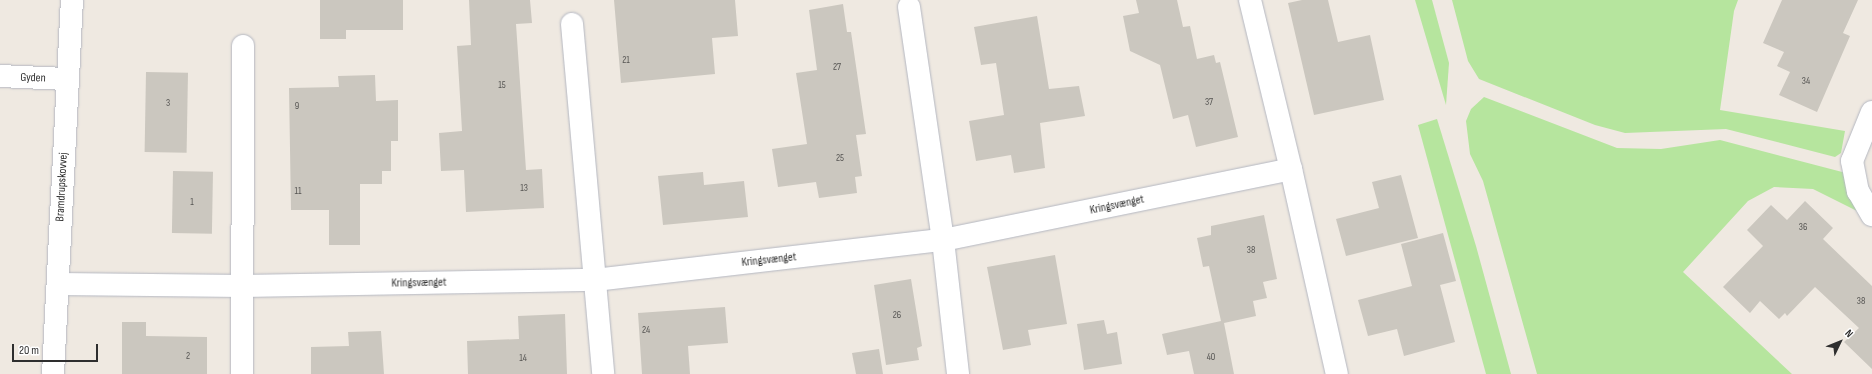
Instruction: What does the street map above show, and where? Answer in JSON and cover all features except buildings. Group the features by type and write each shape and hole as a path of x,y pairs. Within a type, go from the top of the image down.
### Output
{"street":[{"name":"Bramdrupskovvej","path":"53,374 72,0"},
{"path":"1250,0 1292,169 1337,374"},
{"path":"908,7 943,240 958,374"},
{"path":"572,24 603,374"},
{"path":"242,374 243,46"},
{"name":"Gyden","path":"0,76 67,79"},
{"path":"1872,112 1852,161 1858,191 1872,215"},
{"name":"Kringsvænget","path":"58,284 243,286 595,280 943,240 1292,169"}],"green space":[{"path":"1415,0 1432,0 1449,63 1446,105"},
{"path":"1452,0 1738,0 1734,11 1720,110 1845,131 1841,153 1835,157 1726,129 1625,133 1595,125 1479,79 1468,61"},
{"path":"1484,97 1617,148 1661,149 1720,140 1846,173 1857,211 1813,189 1774,187 1748,201 1683,272 1792,374 1537,374 1483,181 1470,154 1466,121 1471,109"},
{"path":"1437,119 1476,246 1511,374 1486,374 1418,125"}]}
